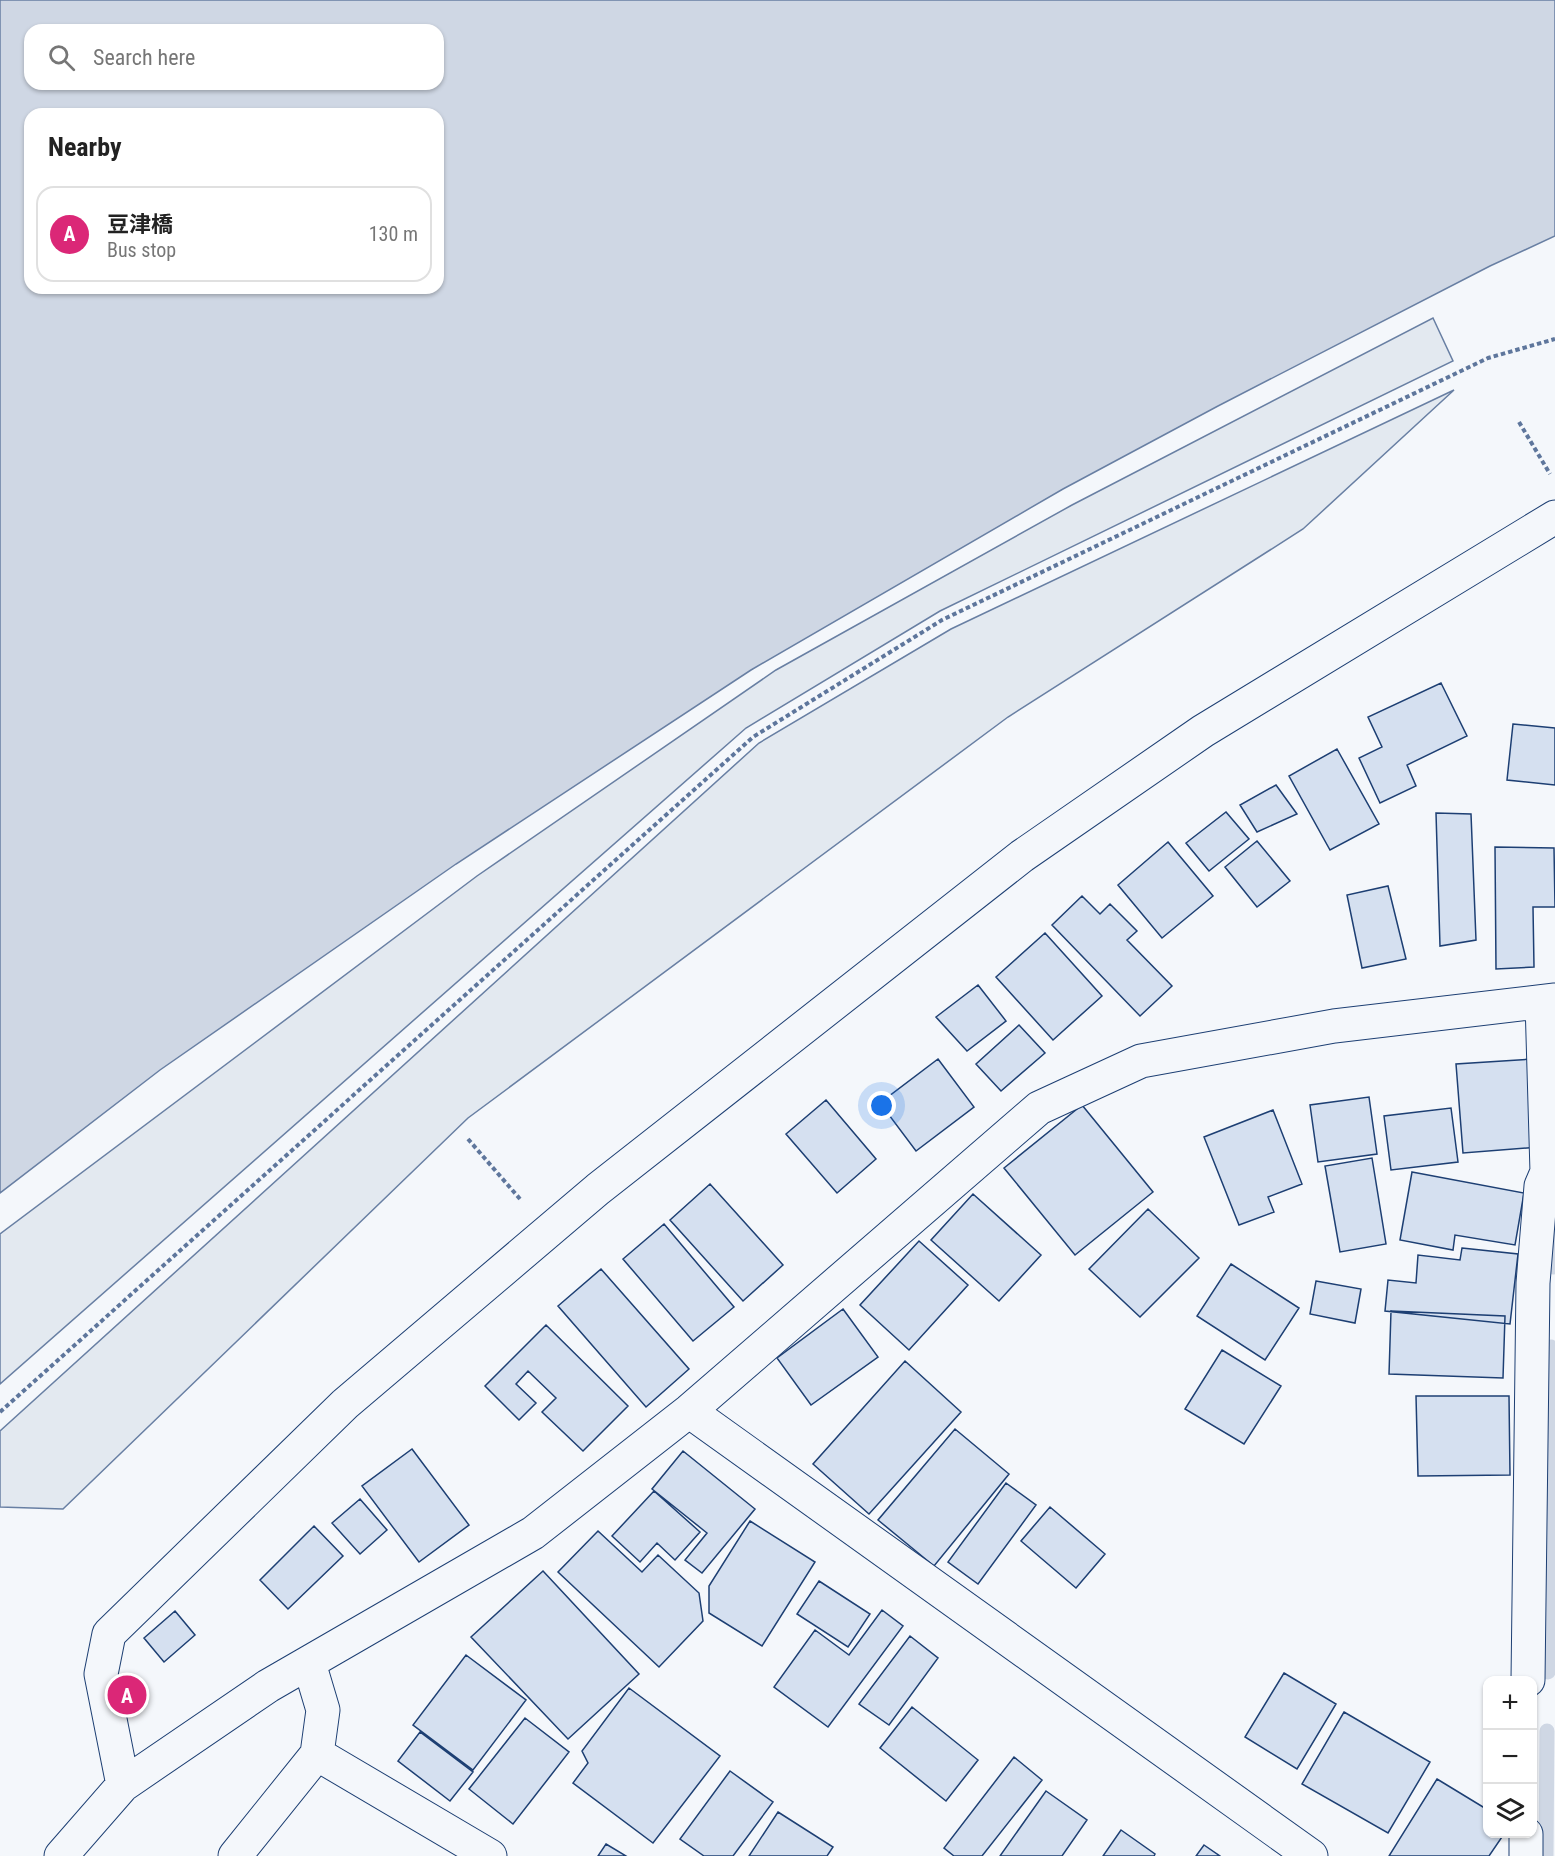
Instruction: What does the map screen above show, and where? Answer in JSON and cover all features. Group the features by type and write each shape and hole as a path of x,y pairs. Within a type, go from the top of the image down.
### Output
{"street":[{"path":"123,1785 101,1674 109,1634 345,1404 608,1182 1022,856 1203,731 1555,517"},
{"path":"61,1856 123,1785 268,1686 533,1533 689,1411 1039,1108 1140,1061 1334,1026 1548,1001 1547,1172 1541,1186 1544,1293 1528,1676"},
{"path":"689,1411 1311,1856"},
{"path":"235,1856 317,1754 323,1710 309,1663"},
{"path":"317,1754 490,1856"},
{"path":"1526,1838 1526,1856"}],"path":[{"path":"0,1412 753,737 942,620 1488,358 1555,339"},
{"path":"1520,422 1555,482"},
{"path":"468,1139 548,1231"}],"shaded area":[{"path":"0,0 1555,0 1555,236 1490,266 1218,406 1063,489 751,670 456,864 160,1070 0,1193"},
{"path":"1433,318 1453,361 940,611 746,728 0,1384 0,1234 477,876 776,670 1072,505"},
{"path":"1454,390 1303,529 1008,717 468,1118 63,1509 0,1507 0,1431 759,743 951,629"}],"building":[{"path":"1441,683 1467,736 1407,765 1416,786 1380,803 1359,758 1382,747 1368,717"},
{"path":"1513,724 1555,728 1555,785 1507,780"},
{"path":"1337,749 1379,824 1330,850 1289,776"},
{"path":"1276,785 1297,814 1257,832 1240,805"},
{"path":"1226,812 1249,839 1209,871 1186,843"},
{"path":"1436,813 1471,814 1476,940 1440,946"},
{"path":"1257,841 1290,881 1257,907 1225,867"},
{"path":"1168,842 1213,896 1162,938 1118,885"},
{"path":"1495,847 1554,848 1555,907 1533,907 1534,967 1496,969"},
{"path":"1388,886 1406,959 1362,968 1347,895"},
{"path":"1082,896 1100,914 1110,904 1137,931 1127,940 1172,986 1140,1016 1052,925"},
{"path":"1045,933 1102,996 1053,1040 996,977"},
{"path":"978,985 1006,1021 967,1051 936,1017"},
{"path":"1019,1025 1045,1053 1001,1091 976,1064"},
{"path":"938,1059 974,1107 916,1151 880,1103"},
{"path":"1532,1059 1539,1147 1463,1153 1456,1064"},
{"path":"1369,1097 1377,1154 1318,1162 1310,1105"},
{"path":"826,1100 876,1159 837,1193 786,1134"},
{"path":"1082,1105 1153,1192 1075,1255 1004,1168"},
{"path":"1451,1108 1458,1162 1391,1170 1384,1116"},
{"path":"1273,1110 1302,1184 1268,1197 1274,1212 1239,1225 1204,1137"},
{"path":"1372,1158 1386,1244 1340,1252 1325,1166"},
{"path":"1412,1172 1524,1193 1515,1245 1455,1235 1453,1250 1400,1240"},
{"path":"710,1184 783,1265 743,1301 670,1220"},
{"path":"973,1194 1041,1255 999,1301 931,1240"},
{"path":"1148,1209 1199,1258 1140,1317 1089,1269"},
{"path":"664,1224 734,1307 693,1341 623,1259"},
{"path":"919,1241 968,1285 909,1350 860,1305"},
{"path":"1462,1248 1518,1254 1510,1324 1385,1311 1388,1280 1416,1283 1418,1255 1460,1260"},
{"path":"1231,1264 1299,1308 1265,1360 1197,1316"},
{"path":"601,1269 689,1369 646,1407 558,1306"},
{"path":"1316,1281 1361,1289 1355,1323 1310,1314"},
{"path":"843,1309 878,1357 811,1405 777,1358"},
{"path":"1391,1311 1505,1316 1503,1378 1389,1374"},
{"path":"546,1325 628,1406 583,1451 542,1412 556,1398 528,1371 516,1384 536,1403 519,1420 485,1386"},
{"path":"1222,1350 1281,1386 1244,1444 1185,1409"},
{"path":"905,1361 961,1412 869,1514 813,1464"},
{"path":"1416,1396 1509,1396 1510,1475 1418,1476"},
{"path":"955,1429 1009,1474 934,1566 878,1520"},
{"path":"412,1449 469,1525 419,1562 362,1486"},
{"path":"683,1451 755,1509 702,1573 685,1560 707,1533 652,1489"},
{"path":"1006,1483 1036,1505 978,1584 948,1562"},
{"path":"654,1491 700,1532 675,1560 657,1543 640,1562 612,1536"},
{"path":"360,1499 387,1530 360,1554 332,1523"},
{"path":"1050,1507 1105,1554 1076,1588 1021,1541"},
{"path":"750,1521 815,1562 762,1646 709,1613 709,1586"},
{"path":"314,1526 343,1556 288,1609 260,1580"},
{"path":"598,1531 642,1572 658,1555 699,1593 703,1621 659,1667 558,1572"},
{"path":"543,1571 639,1674 568,1739 471,1637"},
{"path":"819,1581 870,1614 848,1647 797,1614"},
{"path":"882,1610 903,1626 828,1727 774,1687 815,1630 849,1655"},
{"path":"175,1611 195,1635 164,1662 144,1638"},
{"path":"910,1636 938,1658 889,1725 859,1704"},
{"path":"466,1655 526,1700 473,1770 413,1725"},
{"path":"1284,1673 1336,1704 1297,1769 1245,1737"},
{"path":"629,1688 720,1756 653,1843 573,1783 588,1763 582,1751"},
{"path":"912,1707 978,1760 946,1801 880,1748"},
{"path":"1344,1712 1430,1762 1388,1833 1302,1784"},
{"path":"525,1718 569,1752 513,1824 469,1789"},
{"path":"420,1732 473,1772 450,1801 398,1761"},
{"path":"1014,1757 1042,1780 982,1856 954,1856 944,1848"},
{"path":"730,1771 773,1802 733,1856 704,1856 680,1839"},
{"path":"1437,1779 1483,1807 1483,1838 1501,1838 1489,1856 1389,1856"},
{"path":"1046,1791 1087,1820 1062,1856 1000,1856"},
{"path":"778,1812 833,1847 827,1856 749,1856"},
{"path":"1121,1830 1155,1854 1154,1856 1103,1856"},
{"path":"606,1844 626,1856 598,1856"},
{"path":"1204,1845 1220,1856 1196,1856"}],"waterway":[{"path":"1553,1222 1553,1267"},
{"path":"1548,1672 1551,1347"},
{"path":"1546,1856 1547,1731"}],"place":[{"name":"豆津橋","path":"127,1695"}]}
